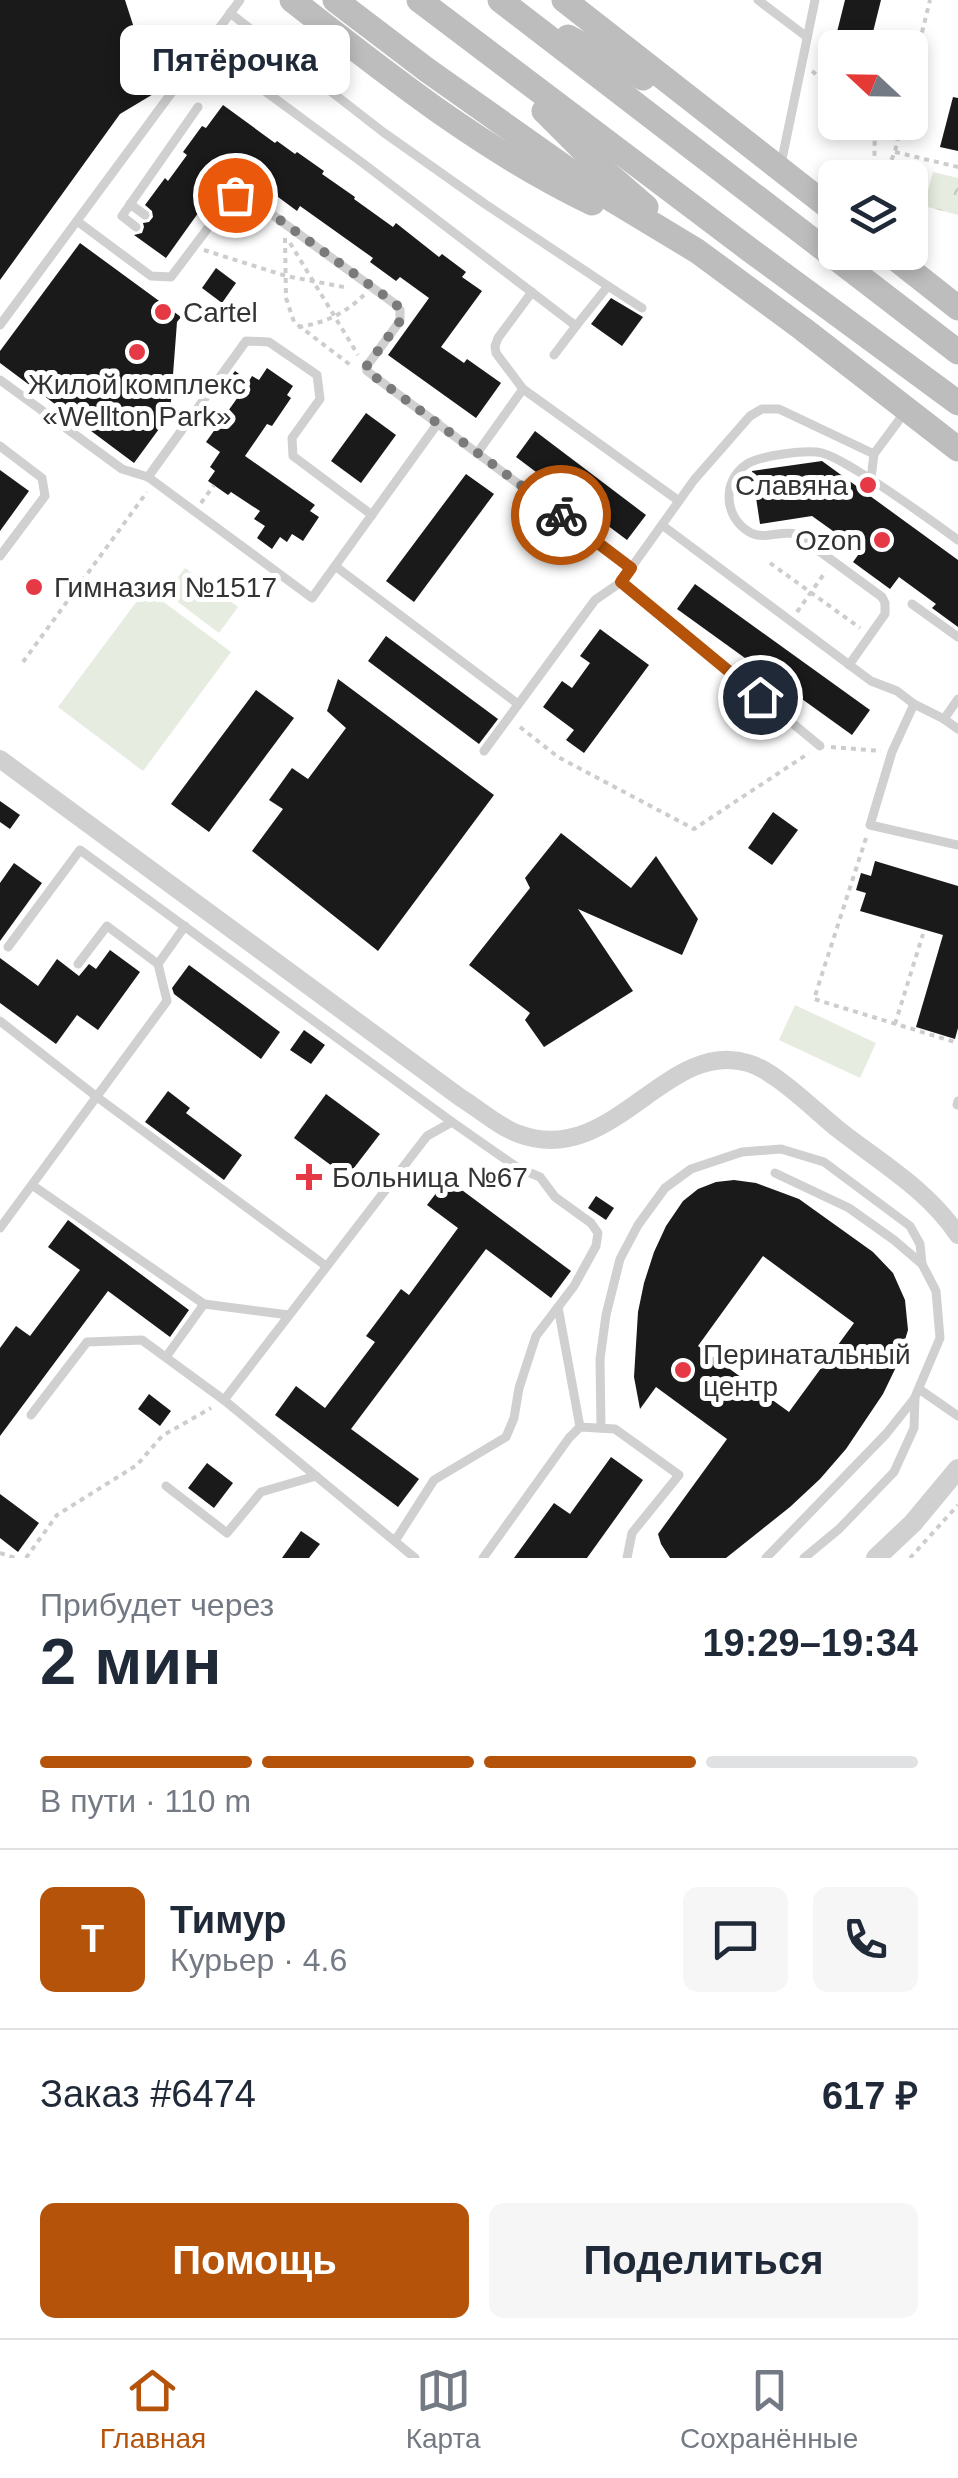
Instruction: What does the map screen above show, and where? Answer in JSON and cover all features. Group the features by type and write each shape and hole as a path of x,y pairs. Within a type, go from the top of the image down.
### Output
{"main road":[{"path":"292,0 446,118 519,166 697,251"},
{"path":"335,0 601,193 697,251"},
{"path":"418,0 958,403"},
{"path":"501,0 712,117"},
{"path":"501,0 958,352"},
{"path":"564,0 818,199"},
{"path":"496,59 601,168 697,251 958,449"},
{"path":"910,270 958,308"}],"street":[{"path":"0,758 461,1098 517,1134 546,1141 590,1133 704,1063 743,1061 762,1068 916,1187 958,1235"},
{"path":"876,1558 913,1523 958,1469"}],"lane":[{"path":"0,325 240,0"},
{"path":"758,0 811,38"},
{"path":"780,170 811,38 815,0"},
{"path":"230,13 382,132 642,308"},
{"path":"206,47 576,326"},
{"path":"136,227 122,216 198,107"},
{"path":"77,221 151,276 172,278 229,200 241,194 396,304 400,321 367,369 631,568"},
{"path":"130,204 145,214"},
{"path":"554,356 608,286"},
{"path":"532,292 495,346 496,352 523,389 679,501"},
{"path":"151,479 246,341 269,342 316,375 320,398 292,438 294,456 372,515"},
{"path":"0,380 122,469 151,479 312,598 438,423"},
{"path":"478,452 523,389"},
{"path":"484,751 595,600 621,582 679,501 750,416 762,408 780,408 874,454"},
{"path":"871,479 874,454 907,409"},
{"path":"0,446 42,478 45,496 0,556"},
{"path":"849,665 885,614 885,602 796,534 758,536 747,532 736,521 728,502 729,490 742,466 754,460 824,453 871,479 958,540"},
{"path":"662,524 871,682 897,691 958,729"},
{"path":"335,566 518,704"},
{"path":"621,582 820,746"},
{"path":"912,604 958,638"},
{"path":"944,719 958,699"},
{"path":"914,704 892,752 870,825 958,844"},
{"path":"8,948 80,850 452,1122 518,1168 540,1177 555,1197 598,1232 596,1246 574,1286 536,1336 506,1437 434,1480 395,1540"},
{"path":"0,1228 167,1001 158,964 107,926 78,964"},
{"path":"158,964 185,926"},
{"path":"0,1021 326,1266"},
{"path":"224,1400 426,1136 452,1122"},
{"path":"601,1428 600,1359 620,1259 665,1188 691,1169 742,1152 781,1149 824,1162 910,1226 920,1244 922,1264"},
{"path":"766,1558 886,1434 917,1393 940,1338 936,1290 922,1264 850,1208 775,1174"},
{"path":"32,1185 204,1304 289,1315"},
{"path":"166,1358 204,1304"},
{"path":"558,1306 580,1427"},
{"path":"31,1415 87,1342 142,1340 224,1400 415,1558"},
{"path":"917,1393 958,1416"},
{"path":"804,1558 894,1472 914,1428 917,1393"},
{"path":"483,1558 568,1438 580,1427 615,1429 679,1475 632,1533 627,1558"},
{"path":"166,1486 227,1533 261,1492 316,1476"}],"path":[{"path":"923,30 930,0"},
{"path":"811,38 818,40"},
{"path":"809,68 818,76"},
{"path":"891,160 897,140"},
{"path":"895,152 958,168"},
{"path":"285,236 367,369 354,367 298,327 286,303 285,236"},
{"path":"195,246 286,276 373,290"},
{"path":"298,327 336,317 373,290"},
{"path":"24,662 151,479"},
{"path":"195,511 214,485"},
{"path":"797,612 834,560"},
{"path":"770,563 870,635"},
{"path":"509,717 558,758 694,830 820,746 892,752"},
{"path":"870,825 814,1000 958,1043"},
{"path":"895,1024 923,934"},
{"path":"26,1558 57,1516 138,1466 162,1436 224,1400"},
{"path":"910,1558 958,1505"},
{"path":"0,1553 14,1558"}],"green space":[{"path":"933,172 958,178 958,215 928,207"},
{"path":"185,568 238,607 219,633 166,593"},
{"path":"146,589 231,652 143,771 58,707"},
{"path":"795,1005 876,1043 860,1078 779,1040"}],"building":[{"path":"0,0 125,0 155,93 120,114 0,280"},
{"path":"845,0 881,0 874,30 838,30"},
{"path":"953,97 958,98 958,151 940,147"},
{"path":"223,105 275,143 297,152 324,171 322,174 393,227 396,223 439,257 442,254 466,272 462,277 482,291 441,347 464,363 467,359 501,383 476,418 388,355 429,298 400,277 396,281 370,262 373,258 300,206 297,211 270,191 274,187 236,160 166,258 134,235 142,233 143,223 153,217 145,205 187,155 183,152 202,126 206,128"},
{"name":"Жилой комплекс «Wellton Park»","path":"80,243 181,317 177,322 170,414 134,463 0,363 0,351"},
{"path":"216,268 236,283 222,303 202,288"},
{"path":"611,298 643,317 622,346 591,324"},
{"path":"267,368 293,386 287,395 291,398 245,456 315,505 310,511 319,517 303,541 292,534 287,542 280,537 272,549 257,538 265,526 254,519 260,511 208,481 215,471 210,467 220,452 206,442 238,397 223,387 235,371 249,381 252,376 259,380"},
{"path":"366,413 396,435 361,483 331,461"},
{"path":"535,431 646,515 627,540 516,457"},
{"path":"822,461 958,560 958,627 932,608 936,604 899,577 890,589 853,562 861,551 812,516 760,524 752,471"},
{"path":"0,470 29,491 0,531"},
{"path":"466,474 494,494 414,602 386,581"},
{"path":"695,584 870,710 852,735 677,609"},
{"path":"600,629 649,665 584,753 566,740 574,730 543,707 562,681 572,688 590,663 580,656"},
{"path":"386,636 498,719 479,744 368,661"},
{"path":"338,679 494,795 378,951 252,851 283,809 269,800 292,768 308,779 346,728 327,711"},
{"path":"256,690 294,718 209,832 171,804"},
{"path":"0,801 20,815 10,829 0,822"},
{"path":"773,812 798,830 772,865 748,848"},
{"path":"561,833 631,888 656,856 698,919 682,955 578,909 633,991 544,1047 525,1020 530,1013 469,965 530,888 525,878"},
{"path":"875,861 958,886 955,1039 916,1027 943,935 860,911 866,893 856,890 861,873 871,876"},
{"path":"14,863 42,883 0,941 0,883"},
{"path":"110,950 140,972 98,1030 77,1015 56,1044 0,1003 0,958 38,986 57,959 79,976 89,964 96,969"},
{"path":"189,965 280,1032 261,1059 174,994 172,988"},
{"path":"304,1030 325,1045 311,1064 290,1050"},
{"path":"168,1091 190,1108 186,1113 242,1155 224,1180 145,1122"},
{"path":"326,1094 380,1134 347,1177 294,1138"},
{"path":"447,1179 571,1271 551,1298 486,1249 351,1429 419,1479 398,1507 275,1415 296,1386 325,1408 375,1342 366,1336 401,1289 409,1295 458,1228 427,1205"},
{"name":"Перинатальный центр","path":"716,1182 756,1183 799,1199 873,1252 893,1273 905,1300 908,1330 883,1394 846,1449 820,1479 726,1558 670,1558 658,1534 727,1439 656,1387 640,1409 634,1377 638,1312 654,1252 666,1226 683,1201","holes":["763,1256 854,1323 789,1412 698,1346"]},
{"path":"596,1196 614,1208 606,1220 588,1208"},
{"path":"68,1220 189,1310 170,1337 108,1291 0,1436 0,1348 16,1326 30,1336 80,1270 48,1247"},
{"path":"149,1394 171,1411 160,1426 138,1409"},
{"path":"611,1457 643,1480 587,1558 514,1558 554,1503 570,1514"},
{"path":"207,1463 233,1483 214,1508 188,1488"},
{"path":"0,1494 39,1523 18,1552 0,1538"},
{"path":"301,1531 320,1544 309,1558 282,1558"}],"way so far":[{"path":"235,195 248,197 396,304 400,321 366,367 367,371 561,515"}],"place":[{"name":"Пятёрочка","path":"235,195"},
{"name":"Cartel","path":"163,312"},
{"name":"Жилой комплекс «Wellton Park»","path":"137,352"},
{"name":"Славяна","path":"868,485"},
{"name":"Ozon","path":"882,540"},
{"name":"Гимназия №1517","path":"34,587"},
{"name":"Больница №67","path":"309,1177"},
{"name":"Перинатальный центр","path":"683,1370"}],"route":[{"path":"561,515 631,568 621,582 760,697"}]}
